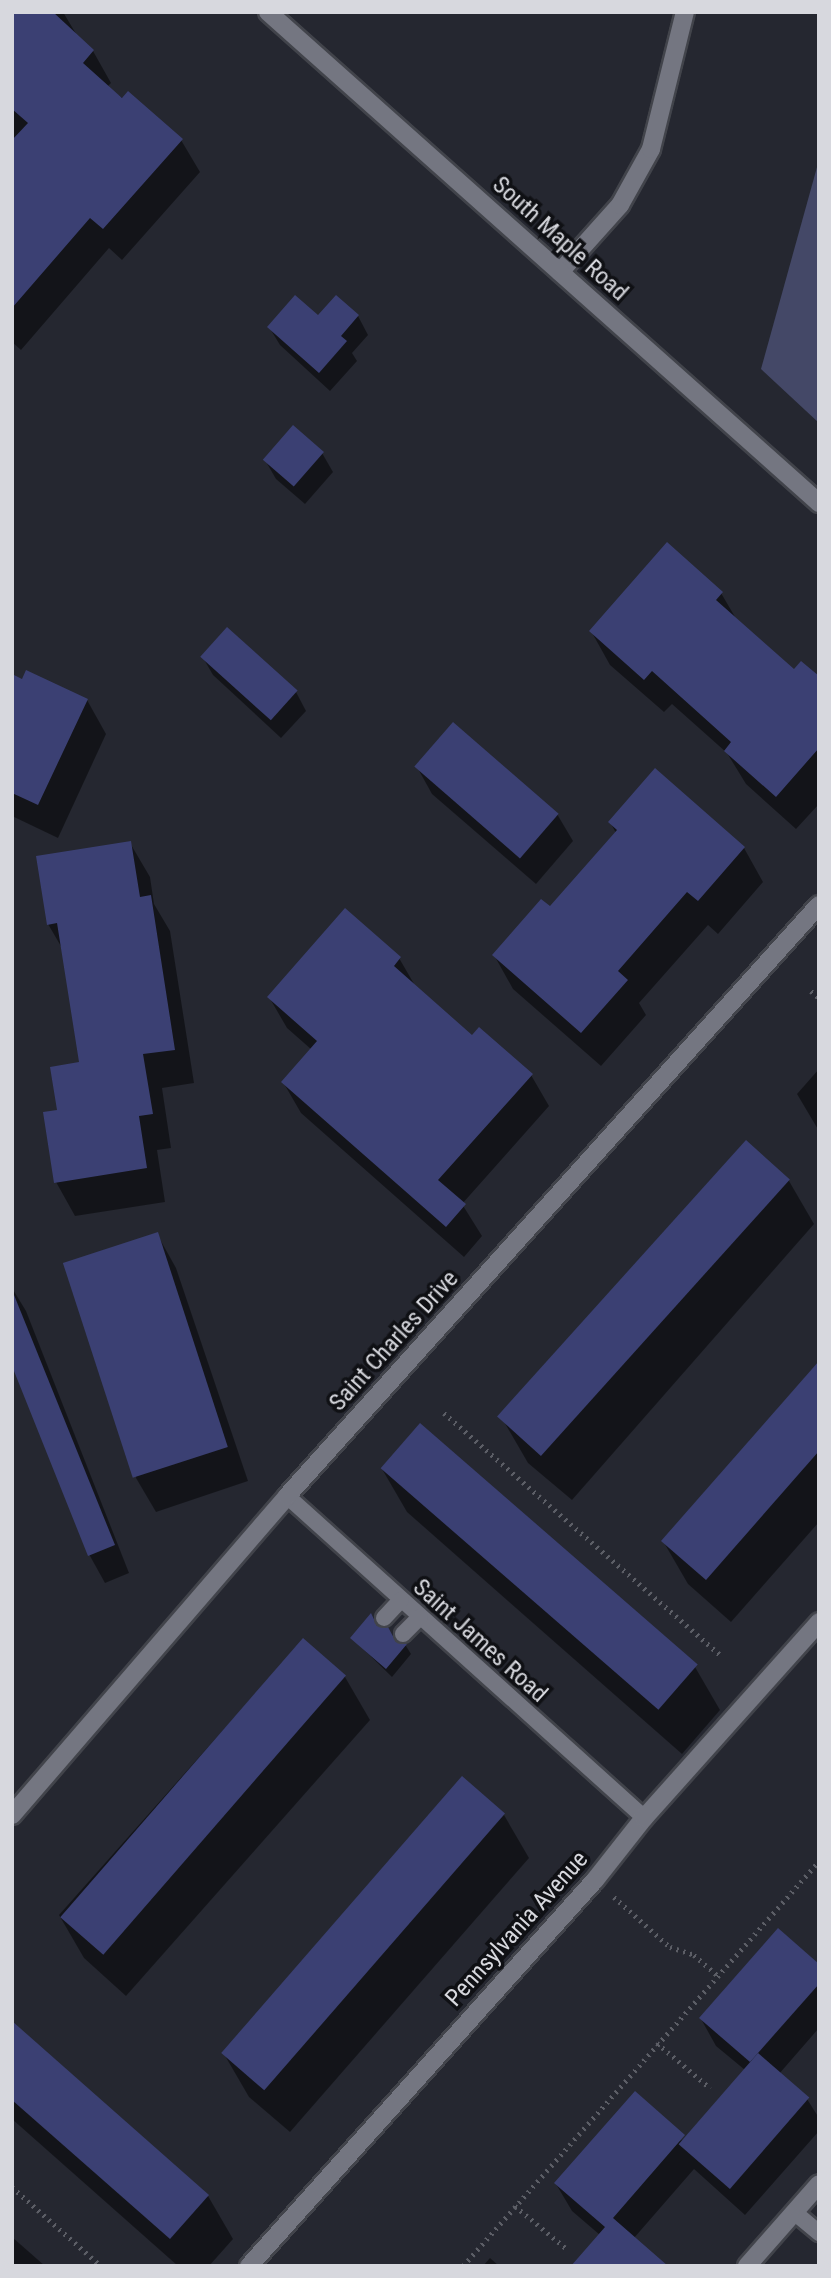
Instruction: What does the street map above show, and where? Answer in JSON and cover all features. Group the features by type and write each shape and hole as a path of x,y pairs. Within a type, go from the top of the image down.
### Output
{"street":[{"name":"South Maple Road","path":"268,12 819,503"},
{"path":"560,272 620,205 651,149 685,12"},
{"name":"Saint Charles Drive","path":"12,1815 287,1496 819,905"},
{"name":"Pennsylvania Avenue","path":"249,2266 595,1881 644,1818 819,1622"},
{"path":"747,2266 819,2184"}],"lane":[{"name":"Saint James Road","path":"287,1496 644,1818"},
{"path":"384,1618 401,1600"},
{"path":"403,1634 420,1617"},
{"path":"794,2212 819,2233"}],"path":[{"path":"811,992 819,998"},
{"path":"444,1413 722,1656"},
{"path":"463,2266 819,1861"},
{"path":"812,1868 819,1874"},
{"path":"629,1910 670,1947 694,1955 718,1976"},
{"path":"657,2043 710,2088"},
{"path":"12,2187 101,2266"},
{"path":"515,2206 566,2249"}],"shaded area":[{"path":"819,160 819,423 761,369"}],"building":[{"path":"12,12 53,12 94,50 83,63 122,98 128,91 183,139 103,229 90,218 12,308 12,140 28,123 12,109"},
{"path":"295,295 318,315 336,295 359,315 341,336 347,341 319,373 267,327"},
{"path":"293,425 324,452 294,487 263,460"},
{"path":"667,542 723,592 716,600 794,669 801,661 819,676 819,748 776,797 724,751 731,742 652,671 644,680 589,631"},
{"path":"227,627 298,691 271,720 200,657"},
{"path":"26,670 88,699 38,805 12,793 12,674 22,679"},
{"path":"453,722 559,814 520,858 414,767"},
{"path":"655,768 745,847 698,901 687,892 618,971 628,980 581,1033 492,955 541,899 550,906 617,830 608,822"},
{"path":"131,841 140,897 151,895 175,1050 143,1054 153,1114 139,1116 147,1168 54,1183 43,1112 57,1110 50,1067 79,1062 57,923 47,925 36,856"},
{"path":"345,908 401,957 394,966 472,1035 479,1027 533,1074 438,1180 466,1204 446,1227 281,1082 317,1041 267,997"},
{"path":"746,1140 790,1179 541,1456 497,1416"},
{"path":"158,1232 228,1447 133,1478 63,1263"},
{"path":"12,1290 115,1545 88,1556 12,1366"},
{"path":"819,1361 819,1451 706,1580 661,1541"},
{"path":"420,1423 698,1664 658,1710 381,1468"},
{"path":"371,1613 377,1626 388,1627 396,1642 407,1644 386,1669 350,1638"},
{"path":"303,1638 346,1675 103,1955 60,1917"},
{"path":"462,1776 505,1813 264,2090 221,2053"},
{"path":"778,1928 819,1964 819,1984 750,2062 699,2018"},
{"path":"12,2021 209,2195 170,2239 12,2100"},
{"path":"758,2053 809,2098 730,2189 679,2144"},
{"path":"635,2091 685,2135 613,2218 668,2266 571,2266 605,2227 554,2183"}]}
